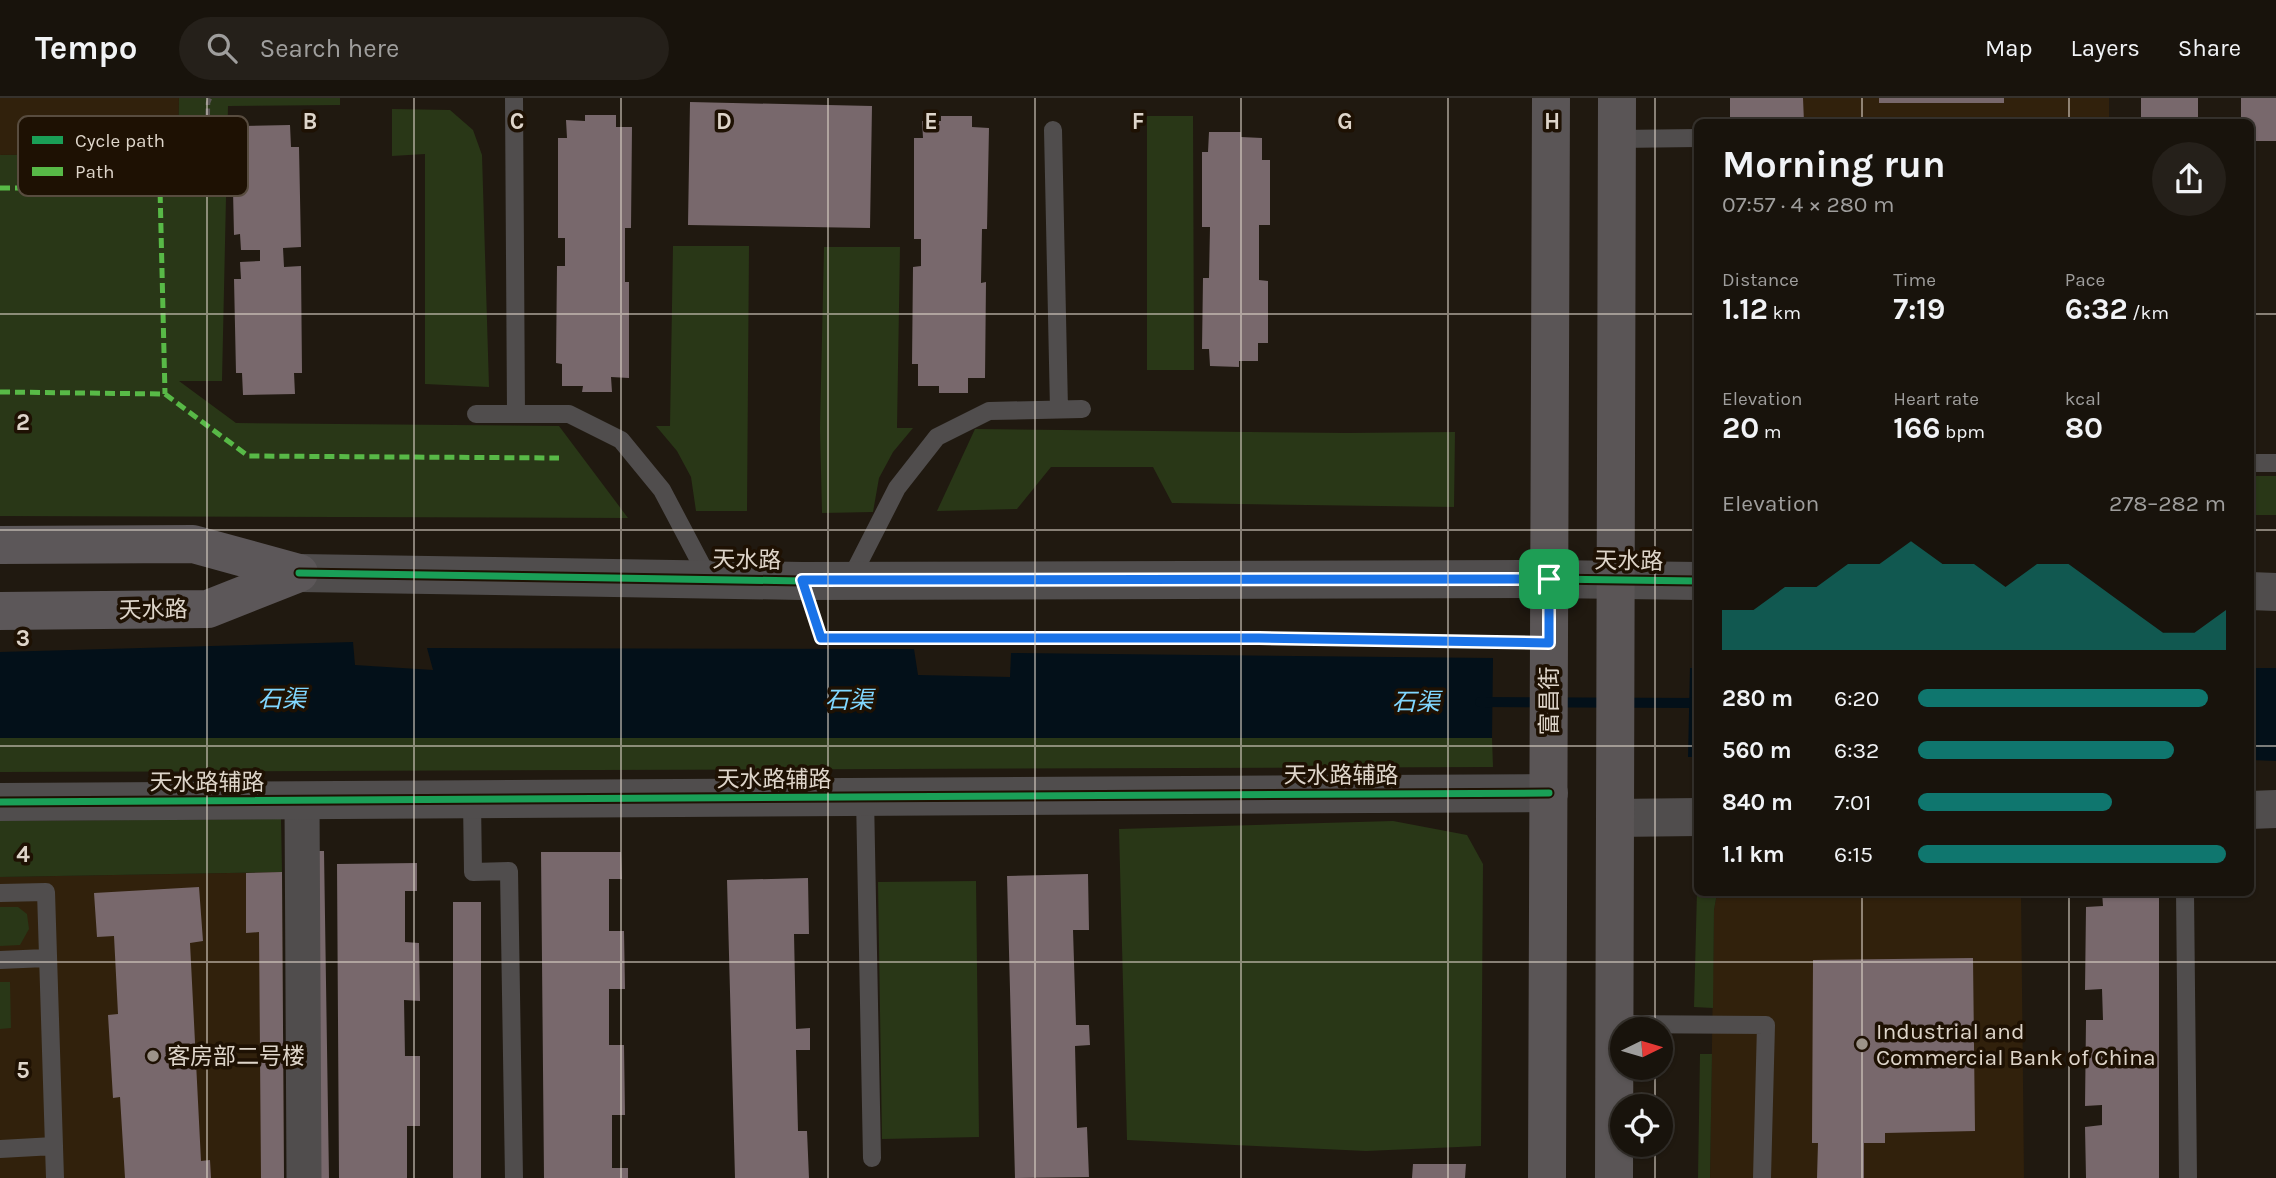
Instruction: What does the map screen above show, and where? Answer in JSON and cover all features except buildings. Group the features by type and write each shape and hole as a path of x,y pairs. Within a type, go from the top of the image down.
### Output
{"main road":[{"name":"富昌街","path":"1547,1178 1551,98"},
{"path":"1614,1017 1617,98"},
{"name":"天水路","path":"0,545 193,544 299,573"},
{"name":"天水路","path":"0,611 208,609 299,573"},
{"path":"1614,1080 1614,1178"}],"street":[{"name":"天水路","path":"299,573 850,580 1694,581"},
{"path":"2254,592 2276,592"},
{"name":"天水路辅路","path":"0,802 865,797 1549,777"},
{"path":"302,801 304,1178"},
{"path":"2254,810 2276,809"},
{"path":"1615,818 1694,817"}],"lane":[{"path":"514,98 516,414"},
{"path":"1052,130 1059,410"},
{"path":"1617,139 1694,138"},
{"path":"850,580 897,488 937,437 989,411 1082,410"},
{"path":"476,414 569,414 621,440 662,490 709,579"},
{"path":"2254,463 2276,463"},
{"path":"865,797 872,1158"},
{"path":"472,800 473,872 509,872 514,1178"},
{"path":"0,893 46,892 55,1178"},
{"path":"2185,896 2188,1178"},
{"path":"0,960 46,958"},
{"path":"1673,1024 1766,1025 1762,1178"},
{"path":"0,1149 54,1146"}],"path":[{"path":"208,116 210,98"}],"shaded area":[{"path":"0,98 179,98 179,116 18,116 18,155 0,155"},
{"path":"1730,98 2109,98 2109,119 1730,119"},
{"path":"282,872 284,1178 0,1178 0,877"},
{"path":"1716,896 2021,896 2024,1178 1710,1178 1714,910"}],"green space":[{"path":"179,98 340,98 340,105 228,106 228,116 179,116"},
{"path":"392,109 450,110 473,130 482,155 489,387 425,384 425,154 392,156"},
{"path":"1147,116 1193,116 1194,370 1147,370"},
{"path":"0,155 18,155 18,196 226,196 222,381 179,381 236,423 559,426 628,518 0,516"},
{"path":"673,246 749,246 747,511 696,511 691,477 677,451 656,426 670,426"},
{"path":"824,247 900,247 897,428 913,428 893,452 879,478 873,512 822,513 820,428"},
{"path":"975,429 1455,432 1454,507 1172,503 1153,467 1051,467 1017,509 937,511"},
{"path":"2254,476 2276,476 2276,515 2254,515"},
{"path":"0,738 1492,738 1493,767 0,772"},
{"path":"281,819 282,872 0,877 0,821"},
{"path":"1393,821 1467,835 1483,864 1481,1146 1366,1151 1127,1140 1119,829"},
{"path":"976,881 979,1137 882,1139 878,882"},
{"path":"1697,896 1716,896 1713,1008 1694,1007"},
{"path":"0,907 18,907 27,914 29,929 20,945 0,946"},
{"path":"0,982 10,982 11,1028 0,1029"},
{"path":"1700,1054 1712,1054 1710,1178 1698,1178"}],"water":[{"path":"353,642 355,665 433,670 427,648 914,649 918,675 1010,677 1011,653 1493,658 1492,738 0,738 0,652"},
{"path":"1690,668 1694,668 1694,757 1688,757"},
{"path":"2254,668 2276,668 2276,761 2254,760"}],"waterway":[{"name":"石渠","path":"1480,702 1694,703"}],"marked path":[{"path":"0,188 18,188"},
{"path":"160,196 165,394"},
{"path":"0,392 165,394 248,456 559,458"}],"cycle path":[{"path":"299,573 802,581 1694,581"},
{"path":"802,581 821,638 1259,638 1549,643"},
{"path":"0,802 1549,793"}],"place":[{"name":"Industrial and Commercial Bank of China","path":"1862,1044"},
{"name":"客房部二号楼","path":"153,1056"}],"route":[{"path":"1549,579 1549,643 1259,638 821,638 802,580 850,580 1549,579"}]}
